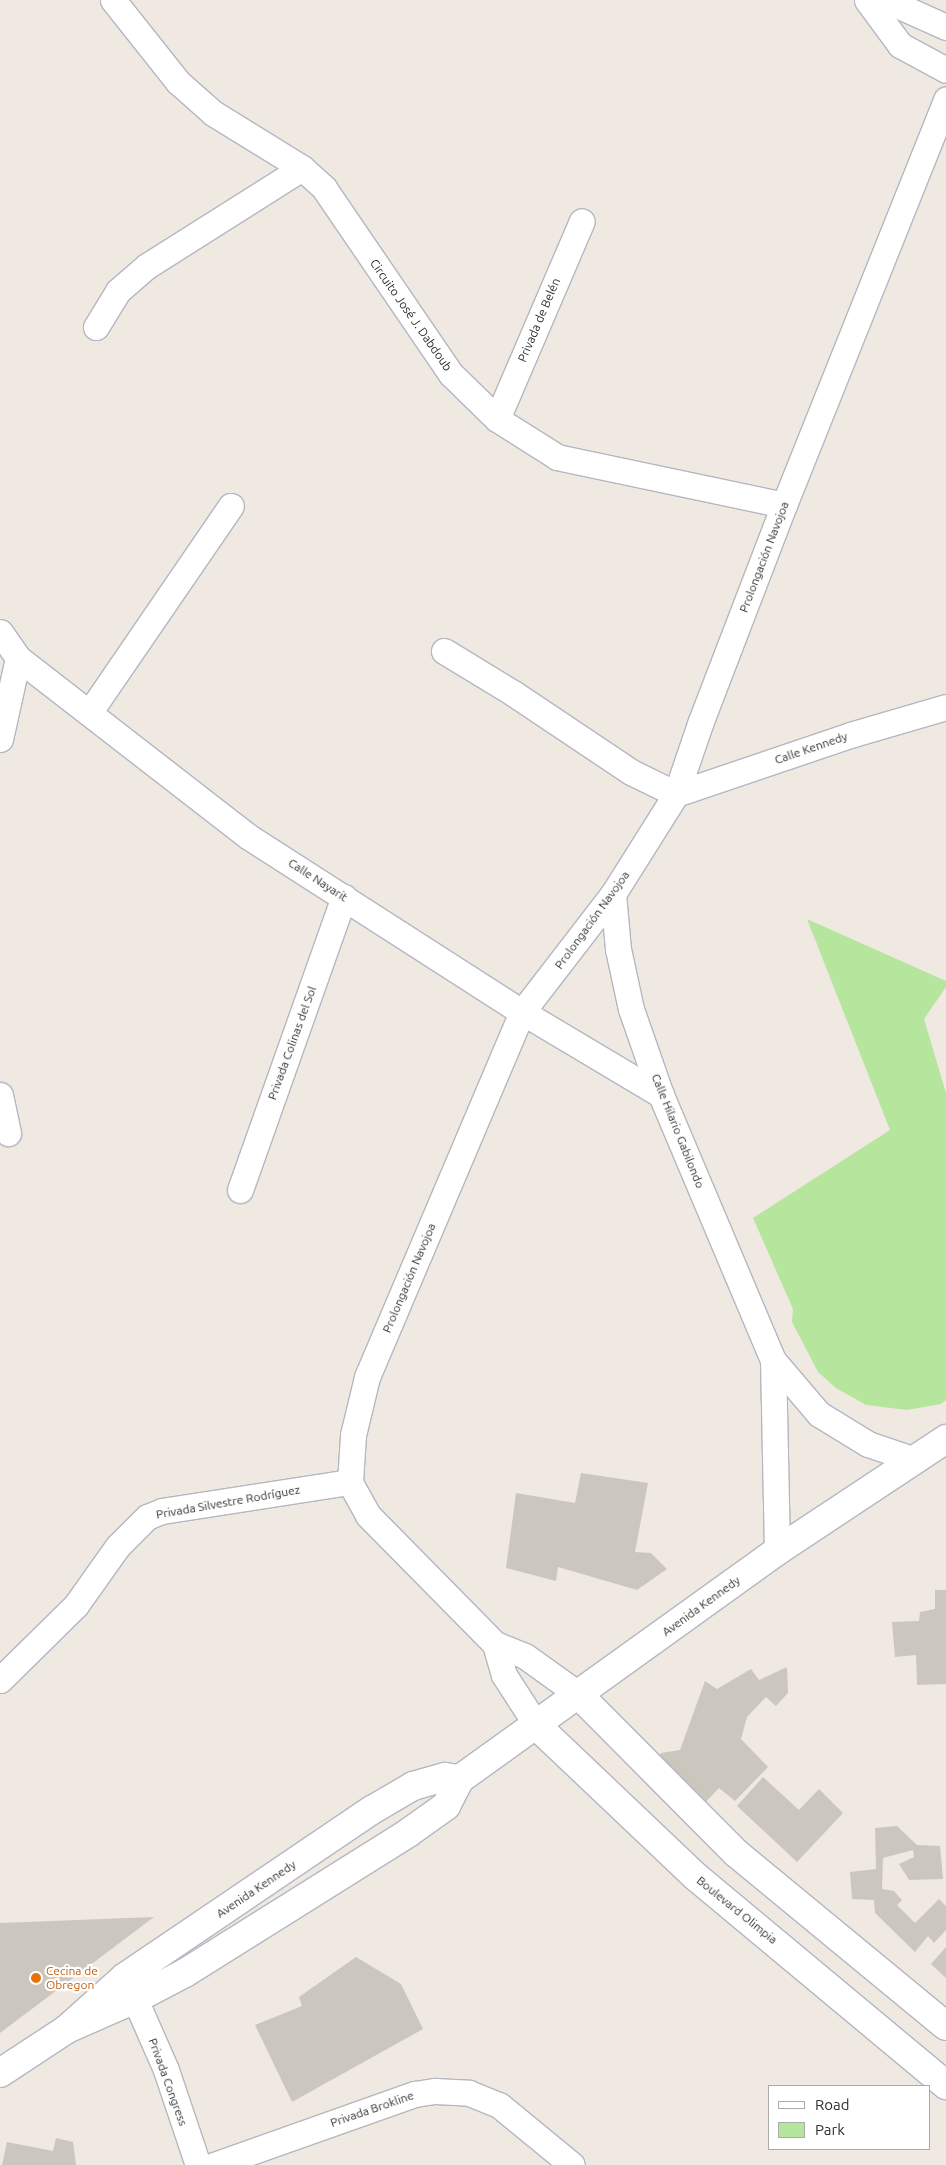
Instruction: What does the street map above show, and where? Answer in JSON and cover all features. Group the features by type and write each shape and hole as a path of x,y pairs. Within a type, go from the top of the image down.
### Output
{"street":[{"name":"Circuito José J. Dabdoub","path":"113,0 178,82 212,113 302,168 324,188 451,374 497,419 557,456 784,504"},
{"path":"868,1 897,5 946,27"},
{"path":"868,1 900,45 946,70"},
{"name":"Prolongación Navojoa","path":"350,1482 353,1435 368,1377 522,1012 613,894 676,794 701,721 784,504 946,99"},
{"path":"96,326 118,291 147,266 302,168"},
{"name":"Privada de Belén","path":"497,419 582,221"},
{"path":"89,713 231,506"},
{"name":"Calle Nayarit","path":"0,632 18,658 249,836 522,1012 661,1095"},
{"path":"444,651 513,693 631,772 676,794"},
{"path":"0,739 18,658"},
{"name":"Calle Kennedy","path":"676,794 850,735 946,707"},
{"name":"Calle Hilario Gabilondo","path":"613,894 618,949 631,1009 661,1095 773,1360 819,1414 868,1444 915,1460"},
{"name":"Privada Colinas del Sol","path":"240,1190 344,897"},
{"path":"0,1095 8,1133"},
{"name":"Calle Hilario Gabilondo","path":"773,1360 777,1551"},
{"name":"Avenida Kennedy","path":"130,1988 248,1932 436,1815 446,1806 460,1779 537,1726 578,1694 777,1551 946,1440"},
{"path":"350,1482 368,1515 495,1644 525,1656 578,1694 736,1853 946,2026"},
{"name":"Privada Silvestre Rodríguez","path":"0,1680 76,1604 118,1546 147,1517 162,1512 350,1482"},
{"path":"495,1644 504,1675 537,1726"},
{"name":"Boulevard Olimpia","path":"537,1726 694,1876 946,2085"},
{"name":"Avenida Kennedy","path":"0,2074 130,1988 229,1908 372,1810 413,1786 445,1777 460,1779"},
{"path":"229,1908 248,1932"},
{"name":"Privada Congress","path":"130,1988 166,2070 198,2165"},
{"name":"Privada Brokline","path":"214,2165 414,2094 435,2091 469,2093 499,2105 572,2165"}],"green space":[{"path":"807,919 946,981 946,987 924,1019 946,1093 946,1400 941,1404 907,1410 866,1405 836,1388 818,1372 792,1322 793,1309 753,1218 890,1130"}],"building":[{"path":"581,1473 648,1483 635,1552 651,1553 667,1569 637,1590 558,1567 556,1581 506,1568 516,1493 575,1503"},
{"path":"935,1590 946,1590 946,1684 917,1685 916,1655 895,1657 892,1622 919,1621 920,1612 935,1609"},
{"path":"787,1667 788,1693 776,1706 766,1697 747,1717 741,1739 768,1767 735,1801 719,1788 701,1807 653,1762 661,1753 680,1750 705,1681 717,1689 751,1669 759,1680"},
{"path":"763,1777 799,1810 819,1789 843,1813 797,1862 737,1806"},
{"path":"897,1826 917,1845 940,1846 943,1879 909,1880 899,1864 914,1857 913,1850 883,1858 882,1889 894,1891 902,1900 897,1905 915,1923 939,1899 946,1906 946,1930 934,1943 928,1936 915,1952 875,1913 874,1900 852,1899 850,1872 876,1869 875,1828"},
{"name":"Cecina de Obregon","path":"154,1917 0,2033 0,1923"},
{"path":"946,1947 946,1978 931,1964"},
{"path":"356,1957 401,1984 423,2029 292,2102 255,2025 302,2006 299,1997"},
{"path":"56,2138 73,2142 76,2165 2,2165 7,2142 53,2151"}],"place":[{"name":"Cecina de Obregon","path":"36,1978"}]}
